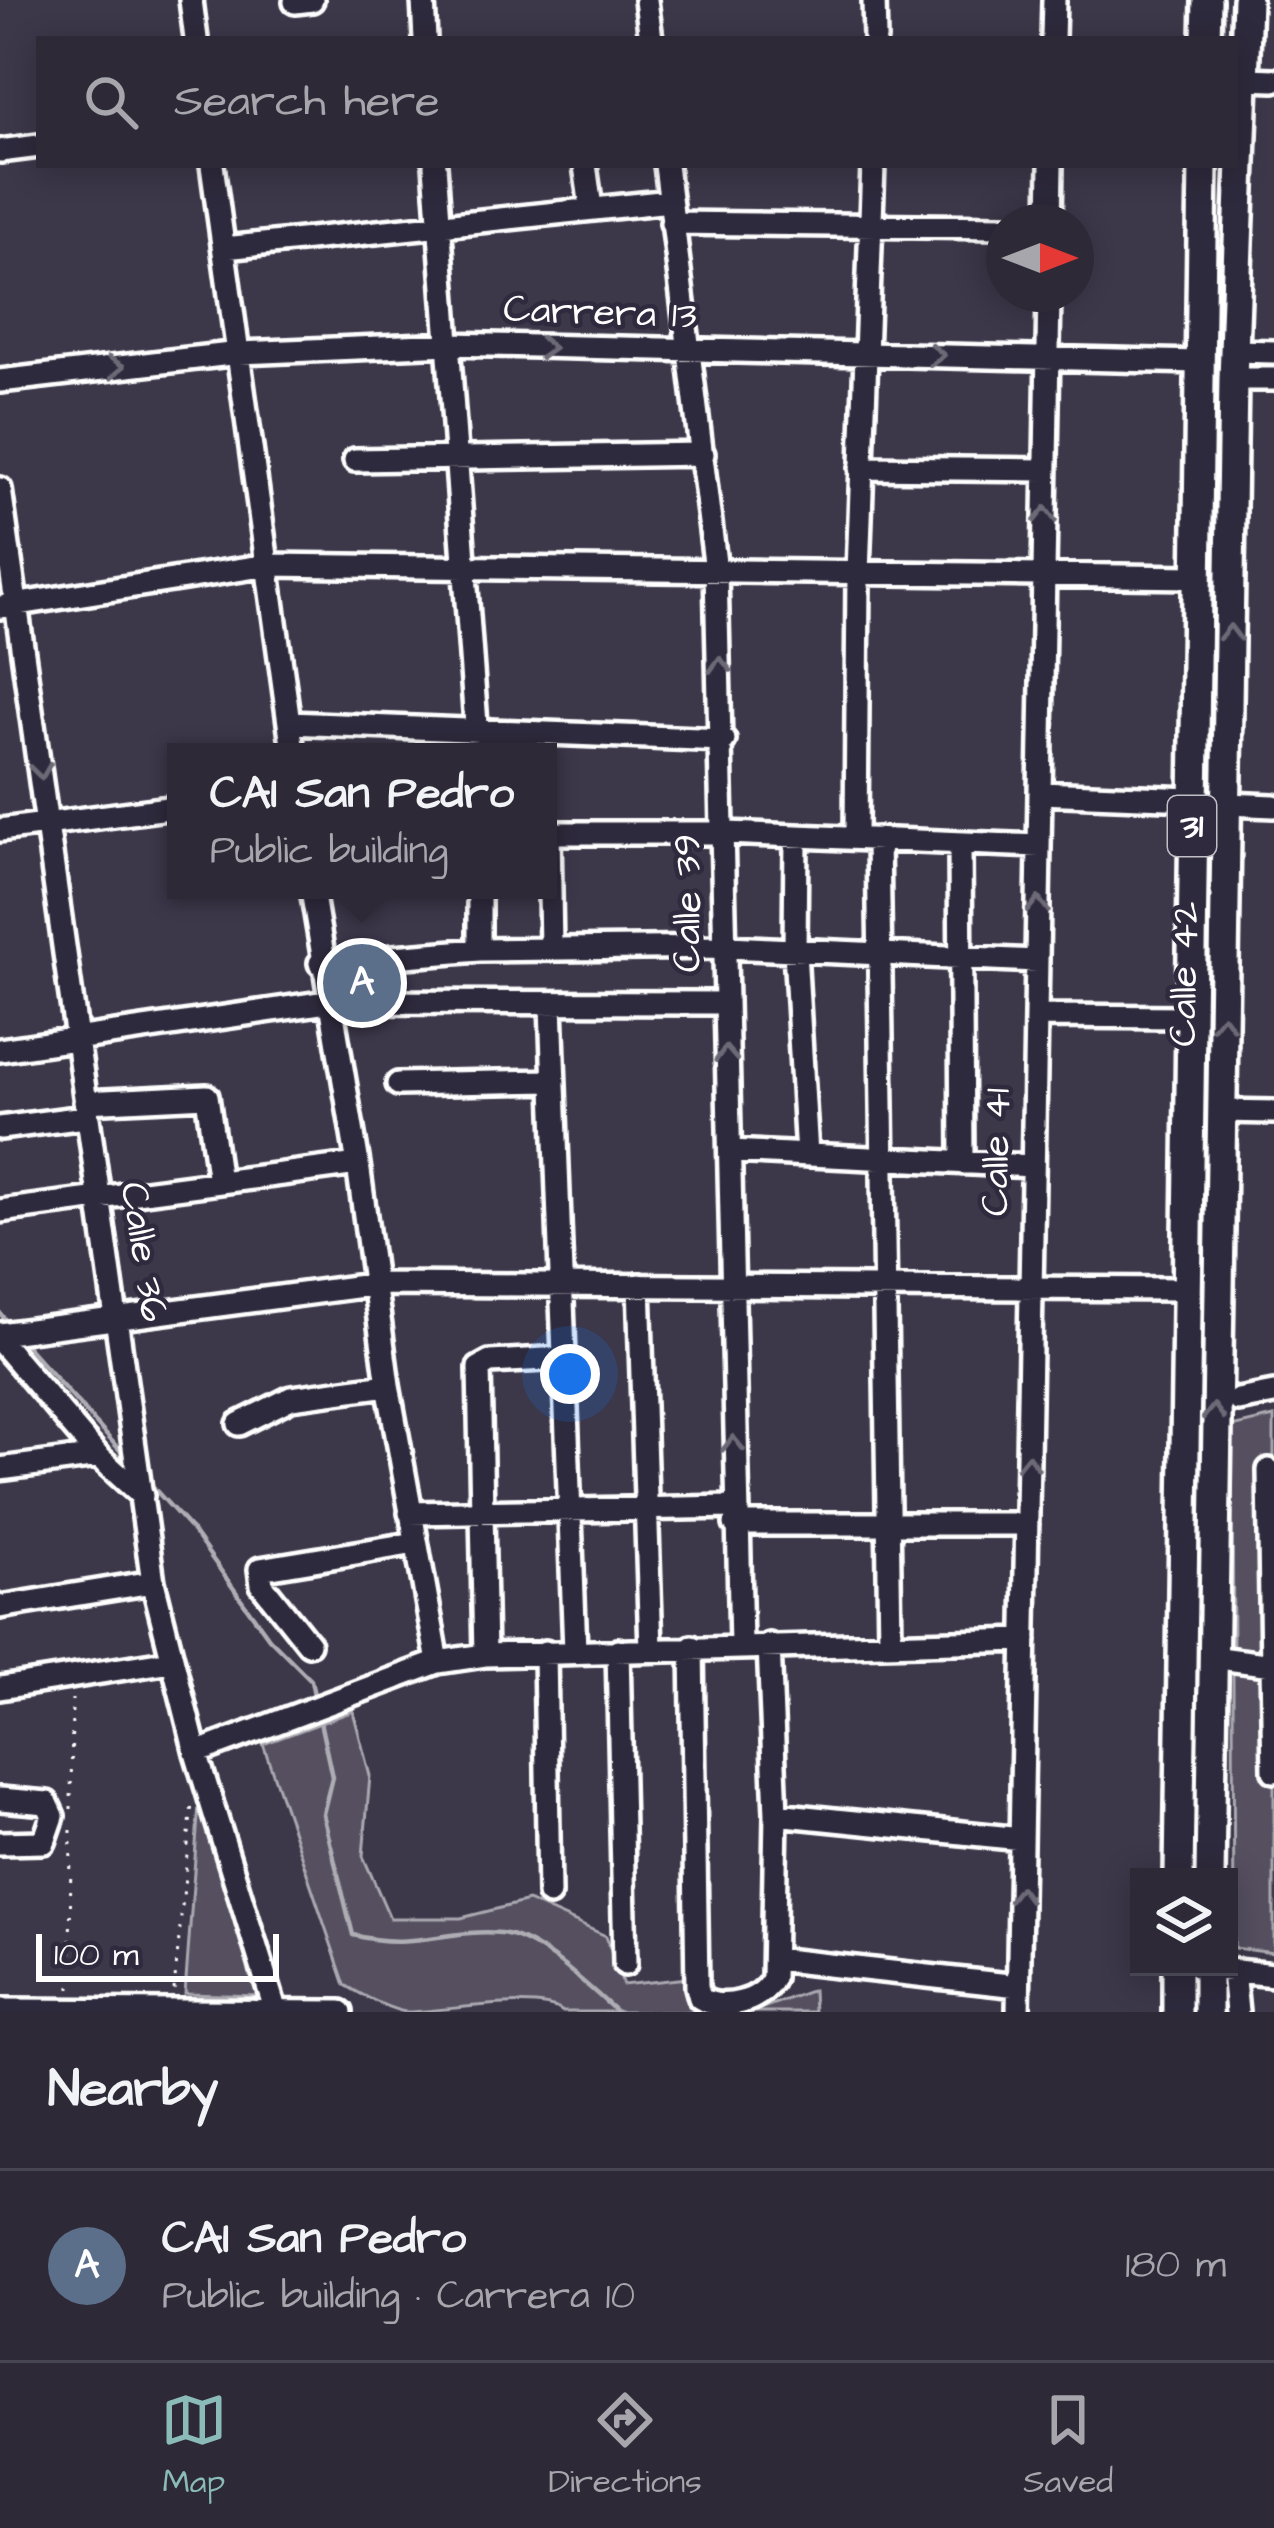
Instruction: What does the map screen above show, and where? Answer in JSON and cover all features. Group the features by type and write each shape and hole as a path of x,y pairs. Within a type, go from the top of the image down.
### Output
{"main road":[{"path":"1206,36 1207,0"},
{"name":"Calle 42","path":"1210,1868 1234,365 1260,80 1247,0"},
{"name":"Calle 42","path":"1179,1868 1202,168"},
{"path":"1177,2012 1178,1976"},
{"path":"1208,2012 1216,1976"}],"street":[{"path":"191,0 196,36"},
{"path":"423,0 425,36"},
{"path":"646,0 651,36"},
{"path":"874,0 874,36"},
{"path":"1053,36 1054,0"},
{"path":"0,151 36,146"},
{"path":"212,168 292,743"},
{"path":"435,168 477,741"},
{"path":"585,168 591,208"},
{"name":"Calle 39","path":"666,168 716,571 724,740 728,947 724,1003 741,1645"},
{"path":"872,168 858,572 867,838 881,957 890,1642"},
{"path":"1050,204 1051,168"},
{"path":"225,248 591,208 986,226"},
{"name":"Calle 41","path":"1018,2012 1048,312"},
{"name":"Carrera 13","path":"0,381 239,353 449,344 1199,362"},
{"path":"1234,365 1274,352"},
{"path":"1234,365 1274,379"},
{"path":"355,460 703,454"},
{"path":"861,467 1046,470"},
{"name":"Calle 36","path":"0,489 8,606 49,824 153,1582 196,1753 276,2010"},
{"path":"8,606 268,565 1196,577"},
{"path":"289,723 477,741 724,740"},
{"path":"1040,793 1192,799"},
{"path":"1227,804 1274,806"},
{"path":"0,830 167,808"},
{"path":"557,832 726,832 1039,846"},
{"path":"796,837 795,951 807,1155"},
{"path":"960,844 962,1162"},
{"path":"313,899 320,963 358,1164 388,1385 438,1662"},
{"path":"479,899 479,950"},
{"path":"550,899 551,949"},
{"path":"320,963 479,950 728,947 1037,962"},
{"path":"0,1050 327,1002 724,1003"},
{"path":"550,1005 575,1651"},
{"path":"1036,1016 1189,1017"},
{"path":"398,1084 553,1082"},
{"path":"0,1128 85,1110 207,1096 219,1182"},
{"path":"1222,1111 1274,1112"},
{"path":"730,1150 1033,1166"},
{"path":"0,1211 358,1164"},
{"path":"141,1488 98,1456 2,1336 376,1284 1184,1289"},
{"path":"639,1286 651,1648"},
{"path":"485,1654 479,1368 490,1362 563,1358"},
{"path":"239,1424 291,1398 388,1385"},
{"path":"1238,1400 1274,1393"},
{"path":"0,1469 98,1456"},
{"path":"1269,1470 1274,1771"},
{"path":"410,1513 646,1510 887,1525 1027,1524"},
{"path":"309,1644 262,1585 260,1569 416,1543"},
{"path":"0,1607 153,1582"},
{"path":"196,1753 438,1662 485,1654 1024,1640"},
{"path":"692,1647 697,1987 710,2004 754,1998 772,1983 776,1814 769,1645"},
{"path":"618,1650 626,1964"},
{"path":"545,1652 549,1894"},
{"path":"1212,1657 1272,1665"},
{"path":"0,1688 171,1661"},
{"path":"0,1799 47,1803 53,1816 44,1842 0,1844"},
{"path":"776,1814 1021,1839"},
{"path":"774,1959 1018,1986"},
{"path":"1238,1971 1274,1975"},
{"path":"1220,1976 1238,2012"},
{"path":"0,2010 341,2012"}],"path":[{"path":"70,2009 72,1679"},
{"path":"172,2009 192,1800"}],"shaded area":[{"path":"1274,1417 1274,1953 1238,1948 1232,1427"},
{"path":"353,1711 370,1776 363,1856 390,1918 461,1918 528,1901 606,1936 623,1985 687,1978 705,2011 754,2011 813,1990 814,2012 563,2012 513,2004 405,2012 345,1985 263,1744"},
{"path":"200,1790 262,1996 185,1994"}],"waterway":[{"path":"0,1313 10,1326"},
{"path":"21,1340 126,1457"},
{"path":"149,1483 191,1529 269,1638 311,1680 315,1700"},
{"path":"319,1717 332,1777 323,1814 353,1935 394,1941 482,1932 516,1937 563,1965 617,2012"}],"place":[{"name":"CAI San Pedro","path":"362,983"}]}
